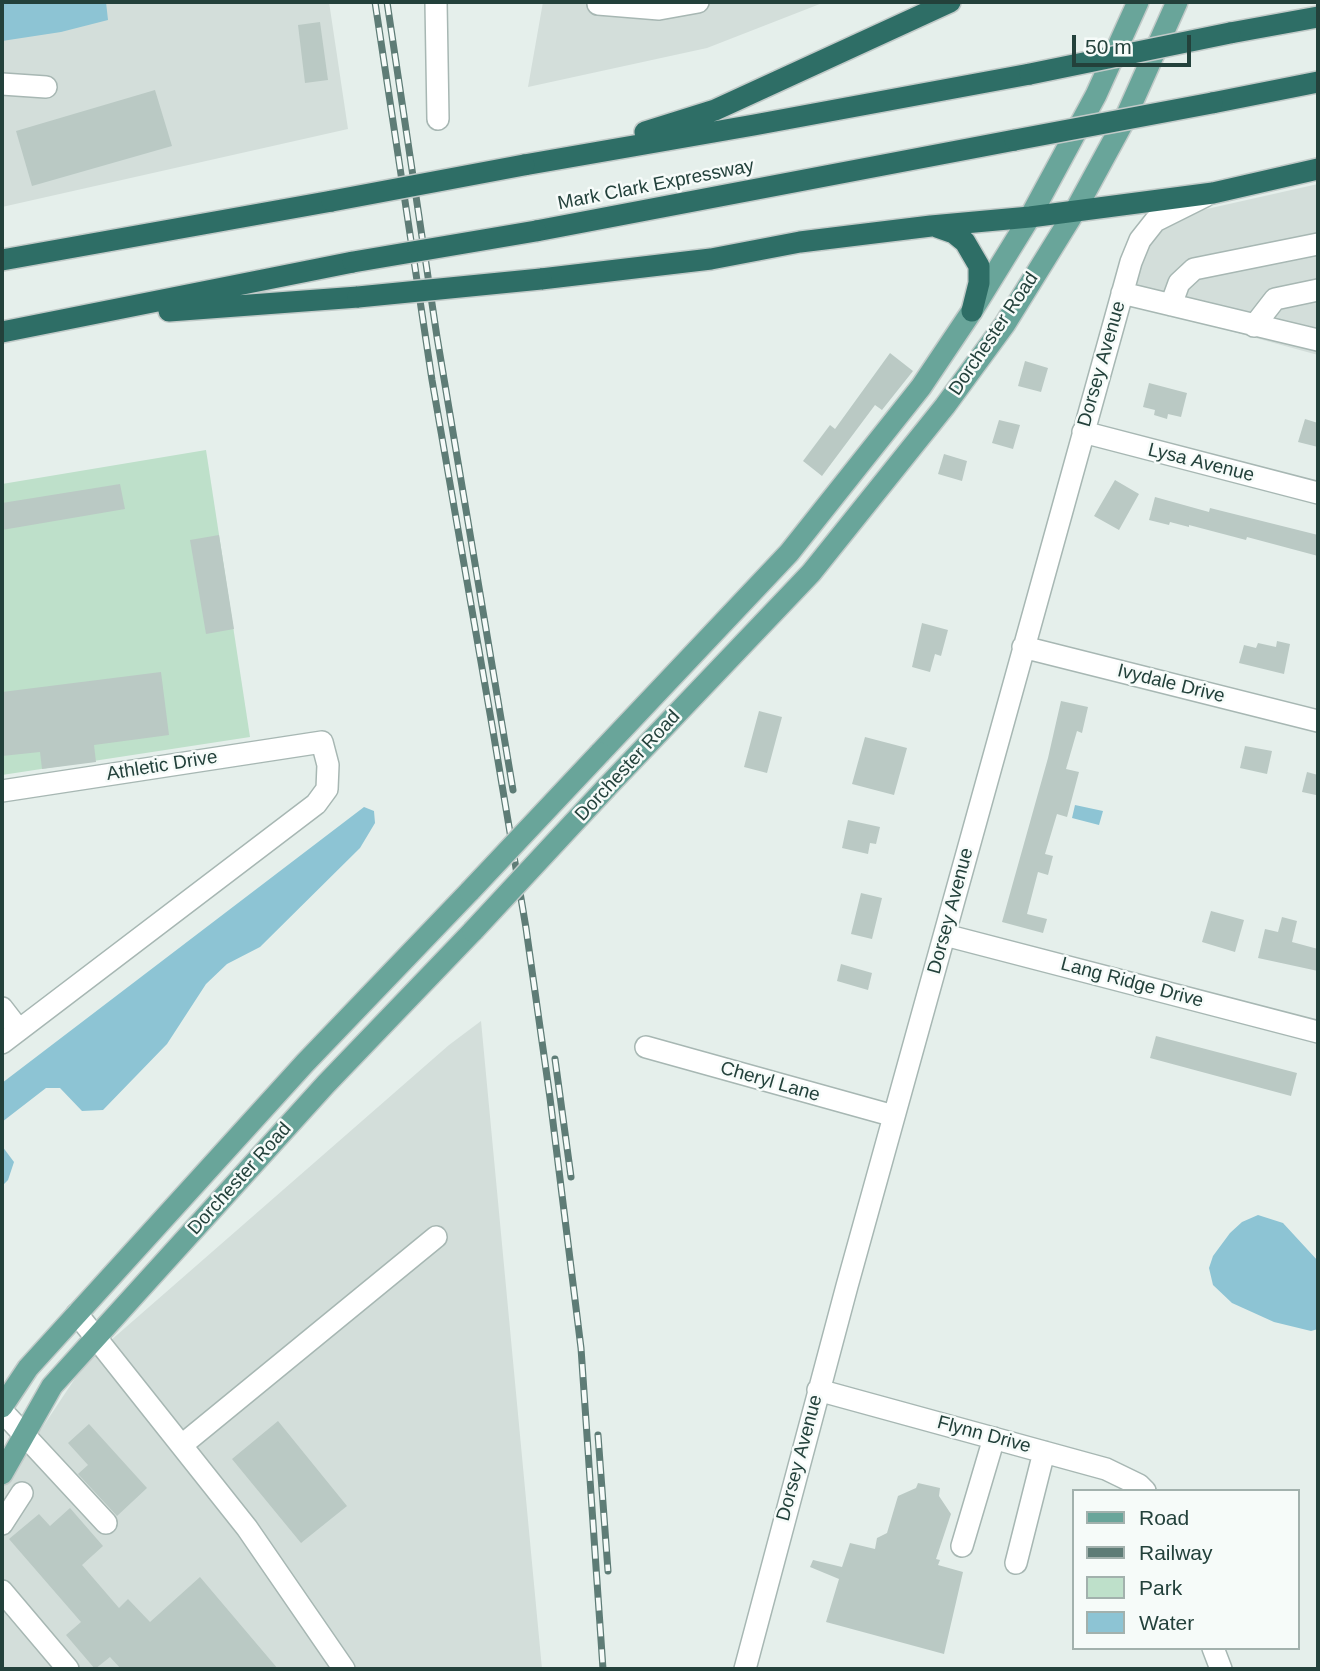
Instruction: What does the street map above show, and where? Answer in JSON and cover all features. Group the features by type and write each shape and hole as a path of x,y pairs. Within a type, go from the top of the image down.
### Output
{"highway":[{"path":"524,165 664,127 715,110 950,2"},
{"name":"Mark Clark Expressway","path":"2,260 1030,74 1318,16"},
{"name":"Mark Clark Expressway","path":"2,332 353,262 536,231 1318,82"},
{"path":"80,318 358,297 711,259 800,242 1030,217 1213,192 1318,169"},
{"path":"931,226 954,233 965,242 979,266 979,283 972,311"}],"main road":[{"name":"Dorchester Road","path":"2,1409 28,1368 305,1063 789,553 921,387 972,311 1030,217 1096,95 1138,2"},
{"name":"Dorchester Road","path":"2,1474 52,1386 326,1084 474,932 606,788 811,573 945,406 997,334 1075,211 1124,121 1177,2"}],"street":[{"path":"436,2 438,119"},
{"path":"598,2 659,9 698,2"},
{"path":"2,83 47,87"},
{"name":"Dorsey Avenue","path":"744,1669 818,1390 1131,262 1140,240 1155,221 1213,192"},
{"path":"1171,306 1178,283 1195,269 1318,244"},
{"path":"1254,326 1275,299 1318,290"},
{"path":"1122,293 1318,341"},
{"name":"Lysa Avenue","path":"1083,432 1318,493"},
{"name":"Ivydale Drive","path":"1023,647 1318,721"},
{"name":"Athletic Drive","path":"2,791 322,742 328,765 327,789 316,804 19,1030"},
{"name":"Lang Ridge Drive","path":"945,935 1318,1032"},
{"path":"2,1008 19,1030 2,1043"},
{"name":"Cheryl Lane","path":"646,1047 894,1116"},
{"path":"182,1445 436,1237"},
{"path":"77,1314 247,1528 344,1669"},
{"name":"Flynn Drive","path":"818,1390 1106,1469 1142,1489"},
{"path":"2,1409 106,1522"},
{"path":"962,1546 994,1438"},
{"path":"1016,1563 1044,1452"},
{"path":"2,1524 22,1493"},
{"path":"2,1591 68,1669"},
{"path":"1214,1650 1221,1669"}],"shaded area":[{"path":"2,2 329,2 348,129 2,207"},
{"path":"543,2 825,2 707,48 528,87"},
{"path":"1318,184 1318,355 1120,301 1140,240 1180,215"},
{"path":"481,1021 542,1669 2,1669 2,1488 86,1362 449,1045"}],"green space":[{"path":"206,450 250,737 2,775 2,484"}],"water":[{"path":"2,2 106,2 108,20 61,32 2,41"},
{"path":"1075,805 1103,811 1099,825 1072,818"},
{"path":"364,807 374,811 375,823 360,848 260,947 227,964 206,984 167,1044 103,1110 82,1111 60,1088 46,1088 2,1122 2,1083"},
{"path":"2,1146 14,1162 8,1180 2,1186"},
{"path":"1258,1215 1283,1223 1318,1261 1318,1329 1311,1331 1274,1322 1232,1303 1213,1285 1209,1268 1213,1256 1242,1222"}],"building":[{"path":"320,22 328,80 305,83 298,25"},
{"path":"155,90 172,146 32,186 16,131"},
{"path":"890,353 913,371 882,410 875,405 822,476 803,461 830,425 835,429"},
{"path":"1025,361 1048,368 1041,392 1018,386"},
{"path":"1149,383 1187,393 1181,417 1168,414 1167,419 1154,415 1155,410 1143,407"},
{"path":"1305,419 1318,423 1318,447 1298,442"},
{"path":"999,420 1020,425 1013,449 992,443"},
{"path":"944,454 967,461 962,481 938,474"},
{"path":"1115,480 1139,494 1119,530 1094,516"},
{"path":"120,484 125,509 2,530 2,503"},
{"path":"1155,497 1209,512 1210,508 1318,535 1318,556 1247,537 1246,540 1189,525 1170,522 1169,525 1149,520"},
{"path":"219,535 234,629 206,634 190,540"},
{"path":"922,623 948,630 941,656 935,654 930,672 912,667"},
{"path":"1277,641 1290,644 1284,674 1239,663 1244,645 1256,648 1258,643 1276,647"},
{"path":"161,672 169,735 94,745 96,762 42,769 40,752 2,756 2,692"},
{"path":"1061,701 1088,707 1082,733 1077,731 1066,769 1079,772 1067,817 1057,814 1045,854 1053,856 1048,875 1038,872 1027,914 1047,919 1043,933 1002,922 1048,758"},
{"path":"759,711 782,717 767,773 744,767"},
{"path":"865,737 907,748 894,795 852,784"},
{"path":"1245,746 1272,751 1267,774 1240,768"},
{"path":"1307,772 1318,775 1316,795 1302,792"},
{"path":"848,820 880,827 876,844 870,843 868,854 842,848"},
{"path":"861,893 882,898 872,939 851,934"},
{"path":"1211,911 1244,920 1235,952 1202,942"},
{"path":"1282,917 1297,921 1292,942 1318,949 1318,971 1258,958 1265,929 1278,932"},
{"path":"841,964 872,973 868,990 837,981"},
{"path":"1156,1036 1297,1073 1291,1096 1150,1058"},
{"path":"278,1421 347,1506 301,1543 232,1459"},
{"path":"89,1424 147,1488 117,1516 78,1474 88,1465 68,1443"},
{"path":"918,1483 940,1488 939,1496 951,1514 936,1559 940,1560 938,1565 963,1572 944,1654 826,1622 839,1579 810,1567 813,1560 842,1567 850,1543 875,1549 877,1538 887,1533 898,1496 916,1488"},
{"path":"70,1508 103,1546 82,1565 119,1608 128,1599 150,1622 200,1577 278,1669 121,1669 110,1657 95,1669 66,1635 81,1622 9,1539 39,1514 50,1526"}],"railway":[{"path":"375,2 432,380 526,928 550,1098 581,1348 603,1669"},
{"path":"387,2 437,337 513,790"},
{"path":"555,1059 571,1177"},
{"path":"598,1435 608,1571"}]}
